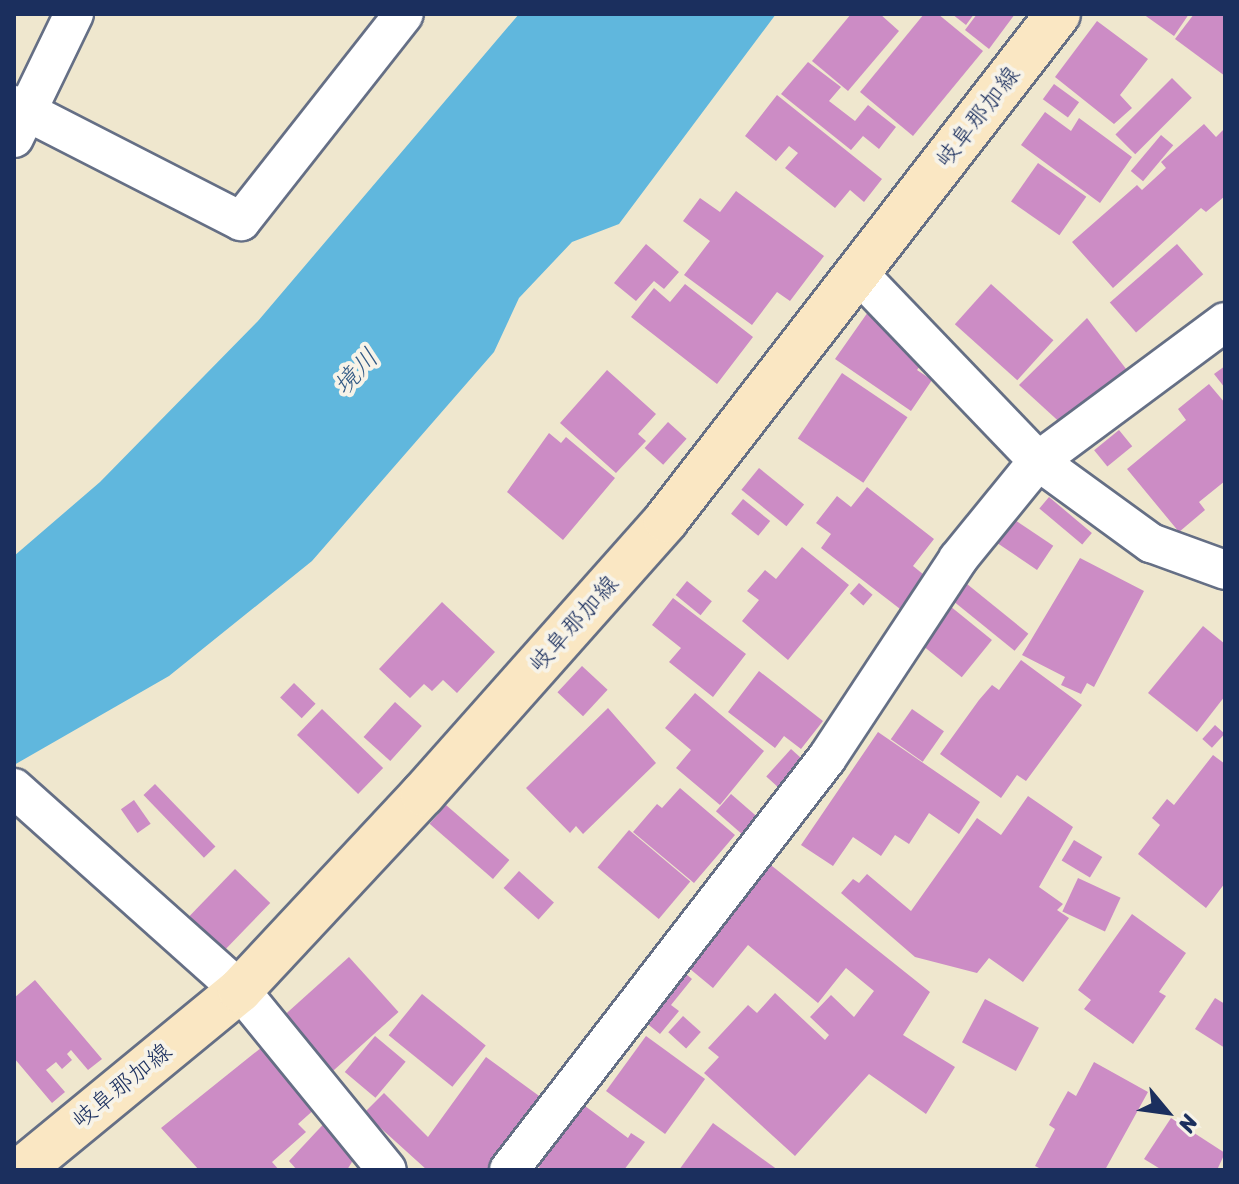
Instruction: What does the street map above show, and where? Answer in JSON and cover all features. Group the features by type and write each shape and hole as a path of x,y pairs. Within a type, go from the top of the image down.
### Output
{"main road":[{"name":"岐阜那加線","path":"21,1170 240,990 666,520 1058,14"}],"street":[{"path":"74,14 18,118 241,221 404,14"},
{"path":"857,272 1038,461 1151,543 1225,570"},
{"path":"509,1170 827,758 958,559 1038,461 1225,322"},
{"path":"21,796 240,990 387,1170"}],"water":[{"name":"境川","path":"519,14 776,14 619,224 572,242 519,298 494,352 312,561 169,676 14,765 14,556 100,482 258,321"}],"building":[{"path":"851,14 880,14 899,31 848,91 812,61"},
{"path":"924,14 938,14 983,51 913,136 860,92"},
{"path":"952,14 974,14 966,25"},
{"path":"977,14 1015,14 989,49 965,30"},
{"path":"1143,14 1189,14 1174,36"},
{"path":"1194,14 1225,14 1225,76 1175,39"},
{"path":"1097,21 1148,59 1120,95 1132,108 1114,124 1055,77"},
{"path":"808,62 841,87 829,101 855,121 868,105 896,127 879,149 863,136 851,150 781,94"},
{"path":"1172,78 1192,98 1135,154 1115,135"},
{"path":"1054,84 1079,102 1068,118 1043,99"},
{"path":"777,95 882,179 864,202 850,190 835,208 785,168 798,153 789,146 776,161 745,136"},
{"path":"1045,112 1071,131 1079,118 1132,157 1100,203 1021,145"},
{"path":"1204,124 1216,137 1225,128 1225,196 1206,212 1201,208 1113,288 1072,242 1137,185 1142,190 1166,168 1161,162"},
{"path":"1161,135 1173,145 1143,181 1131,171"},
{"path":"1038,163 1086,197 1059,235 1011,202"},
{"path":"736,191 824,256 790,301 777,292 752,325 684,275 710,241 683,221 700,198 720,212"},
{"path":"646,244 679,272 664,289 654,281 636,301 614,283"},
{"path":"1177,244 1203,274 1136,333 1110,302"},
{"path":"685,284 753,337 717,384 631,317 654,288 670,302"},
{"path":"991,284 1053,340 1017,380 955,324"},
{"path":"868,312 929,354 917,370 932,380 911,411 835,359"},
{"path":"1087,318 1133,378 1066,428 1019,385"},
{"path":"1225,366 1225,388 1214,374"},
{"path":"607,370 656,414 638,434 646,441 616,473 560,423"},
{"path":"842,373 907,417 863,483 798,438"},
{"path":"1209,384 1225,403 1225,481 1199,502 1205,510 1179,532 1127,469 1186,420 1178,409"},
{"path":"668,422 687,439 663,465 645,448"},
{"path":"1119,430 1132,446 1107,466 1094,450"},
{"path":"549,433 561,443 566,437 615,478 563,540 507,492"},
{"path":"759,468 804,505 786,526 741,490"},
{"path":"867,487 934,539 913,566 929,579 904,612 821,548 831,534 816,523 837,496 851,507"},
{"path":"1049,497 1092,533 1082,544 1039,508"},
{"path":"743,499 770,521 758,536 731,514"},
{"path":"1006,514 1053,546 1037,570 990,538"},
{"path":"802,547 849,585 788,660 742,621 759,600 747,591 765,570 776,579"},
{"path":"1080,558 1144,591 1094,687 1087,683 1081,694 1061,685 1065,677 1022,655"},
{"path":"687,581 712,601 701,615 676,595"},
{"path":"859,583 873,595 863,605 850,594"},
{"path":"967,584 1028,634 1015,651 953,601"},
{"path":"673,598 746,654 713,697 669,662 681,648 652,625"},
{"path":"442,602 495,652 457,693 443,680 432,691 424,684 410,698 379,669"},
{"path":"950,606 992,640 962,677 920,643"},
{"path":"1203,626 1225,644 1225,696 1197,732 1148,693"},
{"path":"1021,660 1082,705 1026,781 1017,775 1001,798 940,754 979,700 992,685 999,690"},
{"path":"582,666 608,690 583,716 557,692"},
{"path":"759,671 823,721 801,749 784,736 775,748 728,712"},
{"path":"294,683 316,704 302,718 280,697"},
{"path":"695,693 764,751 720,805 676,768 691,750 665,728"},
{"path":"395,702 422,726 390,761 364,737"},
{"path":"608,708 656,763 583,834 576,826 570,833 526,788"},
{"path":"322,709 383,768 358,794 297,735"},
{"path":"912,709 944,731 923,762 891,739"},
{"path":"1215,725 1225,734 1212,748 1202,739"},
{"path":"878,732 980,802 959,834 929,813 909,844 895,835 881,856 853,837 833,866 801,845"},
{"path":"791,749 810,766 785,793 766,776"},
{"path":"1213,755 1225,764 1225,883 1206,908 1138,854 1160,825 1152,818 1167,799 1174,805"},
{"path":"155,784 215,847 204,858 143,795"},
{"path":"680,788 735,835 694,883 633,832 657,804 662,808"},
{"path":"731,794 759,818 744,836 716,811"},
{"path":"1028,796 1073,827 1039,887 1063,904 1057,910 1069,918 1023,982 989,958 977,973 915,957 841,893 853,879 859,883 867,874 911,911 977,818 1001,835"},
{"path":"134,800 151,824 138,833 121,809"},
{"path":"446,805 509,860 493,879 430,824"},
{"path":"629,830 690,881 659,919 598,868"},
{"path":"1074,840 1102,857 1090,878 1062,861"},
{"path":"767,862 930,992 903,1035 955,1067 926,1114 869,1074 795,1156 704,1073 719,1057 708,1048 748,1005 757,1013 775,993 825,1040 829,1035 810,1017 831,995 854,1017 874,991 846,968 818,1003 748,945 713,988 684,964"},
{"path":"235,869 270,903 220,955 185,921"},
{"path":"519,871 554,902 539,920 504,888"},
{"path":"1078,878 1121,898 1105,931 1062,912"},
{"path":"1132,914 1186,953 1159,992 1166,996 1133,1044 1084,1009 1091,1000 1078,990"},
{"path":"349,957 399,1012 328,1076 278,1021"},
{"path":"679,968 692,979 671,1005 679,1011 660,1034 639,1017"},
{"path":"35,980 102,1059 88,1070 71,1050 67,1054 72,1060 62,1069 56,1062 46,1070 65,1092 52,1103 14,1058 14,998"},
{"path":"422,994 486,1046 452,1087 389,1035"},
{"path":"1215,998 1225,1004 1225,1048 1195,1029"},
{"path":"985,999 1039,1028 1016,1071 962,1042"},
{"path":"683,1016 701,1032 686,1048 668,1032"},
{"path":"375,1036 406,1062 375,1098 345,1072"},
{"path":"646,1036 705,1079 665,1134 606,1091"},
{"path":"272,1039 326,1099 298,1124 306,1132 272,1162 279,1170 199,1170 161,1128"},
{"path":"486,1057 546,1101 496,1170 427,1170 364,1113 384,1093 428,1137"},
{"path":"1094,1062 1148,1092 1105,1170 1043,1170 1035,1166 1055,1129 1049,1125 1068,1091 1076,1096"},
{"path":"581,1103 628,1138 631,1133 645,1142 624,1170 543,1170 536,1165"},
{"path":"331,1116 360,1149 347,1170 297,1170 289,1161"},
{"path":"1171,1118 1225,1153 1217,1170 1162,1170 1144,1159"},
{"path":"713,1123 778,1170 679,1170"}]}
